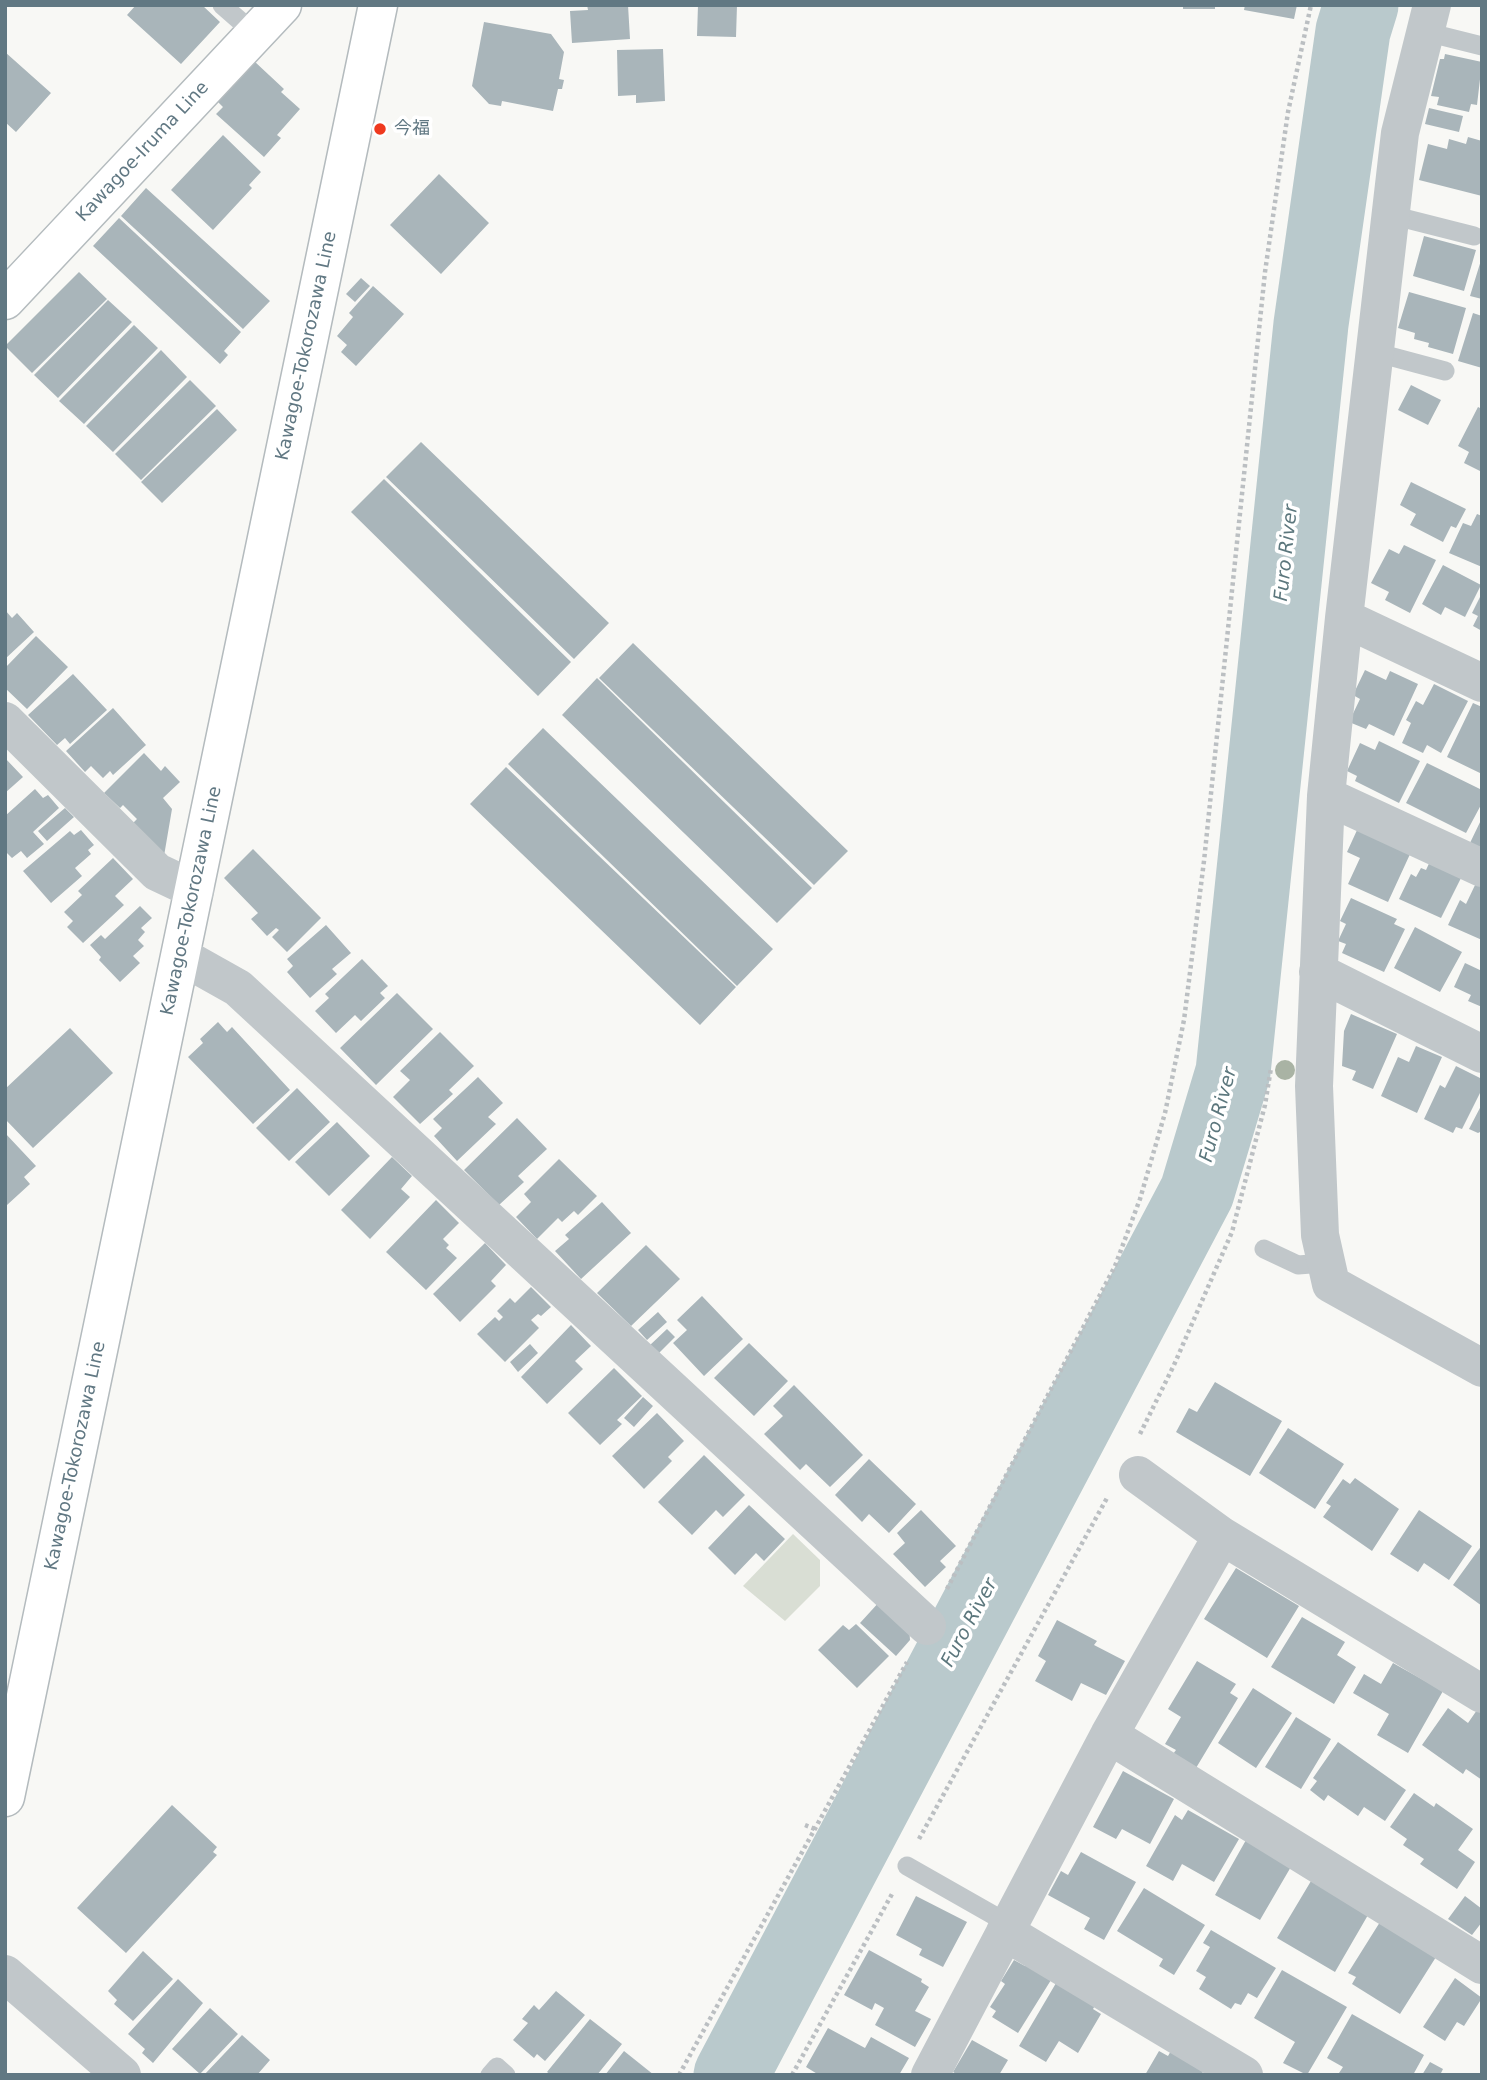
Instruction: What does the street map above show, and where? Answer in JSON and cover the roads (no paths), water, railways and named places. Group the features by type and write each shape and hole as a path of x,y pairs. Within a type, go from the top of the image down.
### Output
{"main road":[{"name":"Kawagoe-Iruma Line","path":"5,300 282,5"},
{"name":"Kawagoe-Tokorozawa Line","path":"5,1797 378,5"}],"street":[{"path":"1429,19 1400,133 1344,618 1326,796 1314,1086 1320,1235 1324,1263 1331,1284 1482,1368"},
{"path":"1344,618 1482,683"},
{"path":"5,721 157,872 195,890"},
{"path":"1326,796 1482,868"},
{"path":"181,956 238,988 927,1626"},
{"path":"1318,972 1482,1054"},
{"path":"1128,1469 1222,1536 1482,1694"},
{"path":"930,2075 1109,1735 1222,1536"},
{"path":"1109,1735 1482,1965"},
{"path":"1007,1928 1244,2075"},
{"path":"5,1974 122,2075"}],"lane":[{"path":"222,5 254,33"},
{"path":"1429,19 1482,46"},
{"path":"1391,215 1474,236"},
{"path":"1374,352 1445,371"},
{"path":"1264,1249 1298,1265 1324,1263"},
{"path":"907,1866 1007,1928"},
{"path":"491,2075 497,2067 506,2075"}],"waterway":[{"name":"Furo River","path":"731,2075 1197,1192 1233,1072 1311,324 1353,31 1361,5"}],"place":[{"name":"今福","path":"380,129"}]}
